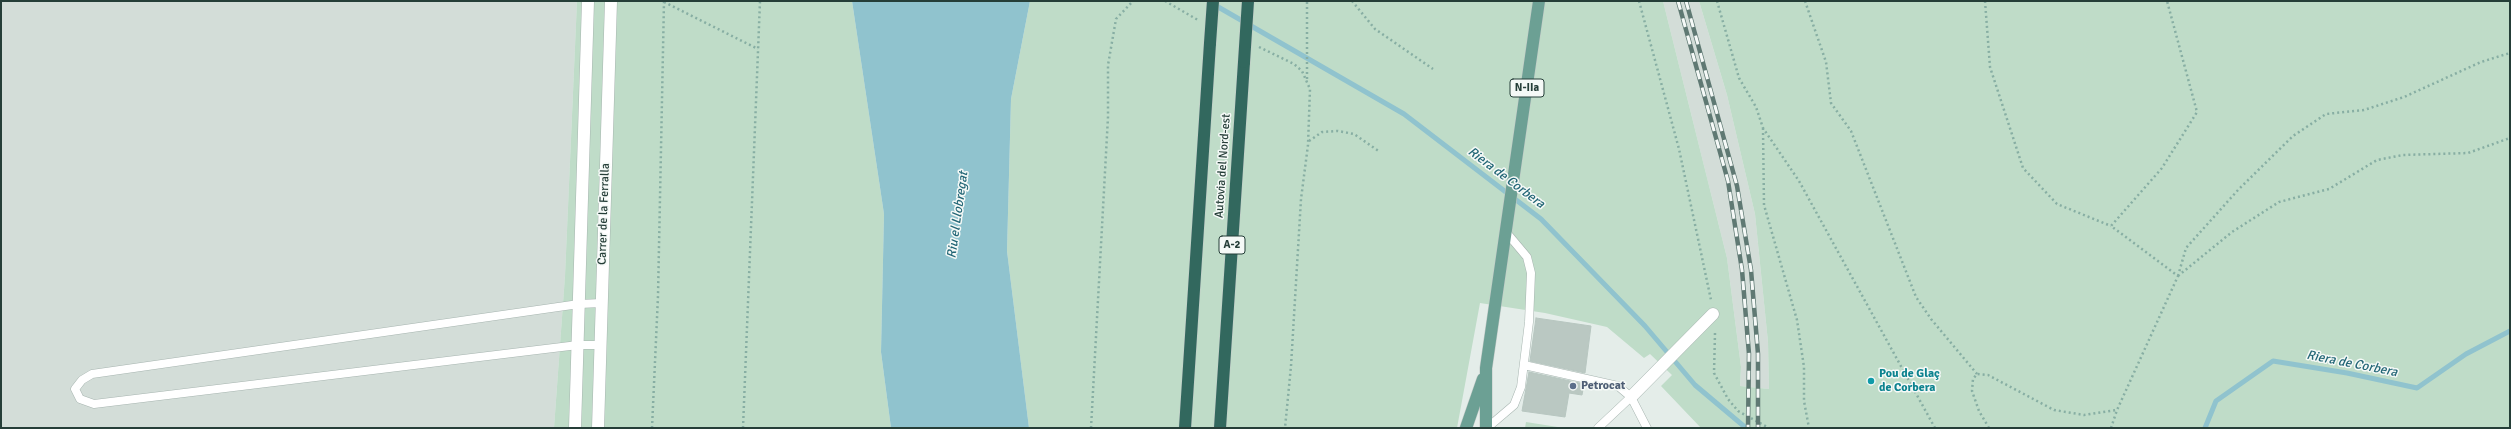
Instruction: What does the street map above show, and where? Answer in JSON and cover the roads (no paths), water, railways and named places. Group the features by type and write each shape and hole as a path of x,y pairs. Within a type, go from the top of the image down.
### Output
{"highway":[{"name":"Autovia del Nord-est","path":"1185,428 1213,1"},
{"name":"Autovia del Nord-est","path":"1220,428 1248,1"}],"main road":[{"name":"N-IIa","path":"1487,428 1486,368 1539,1"},
{"name":"N-IIa","path":"1466,428 1486,368"}],"street":[{"name":"Carrer de la Ferralla","path":"575,428 588,1"},
{"name":"Carrer de la Ferralla","path":"598,428 611,1"},
{"path":"1631,397 1713,314"}],"lane":[{"path":"1487,428 1514,405 1521,387 1524,365 1531,273 1527,257 1506,232"},
{"path":"600,345 578,345 94,404 80,399 75,389 82,380 92,374 579,304 602,303"},
{"path":"1524,365 1618,386 1631,397 1647,428"},
{"path":"1598,428 1631,397"}],"water":[{"name":"Riu el Llobregat","path":"852,1 1030,1 1011,99 1007,251 1029,428 891,428 881,352 884,214"}],"waterway":[{"name":"Riera de Corbera","path":"1213,4 1404,114 1541,219 1645,326 1695,385 1746,428"},
{"name":"Riera de Corbera","path":"2205,428 2216,401 2273,361 2347,373 2417,388 2466,354 2510,331"}],"railway":[{"path":"1678,1 1728,181 1742,270 1749,354 1748,428"},
{"path":"1686,1 1737,186 1751,270 1758,354 1758,428"}],"place":[{"name":"Pou de Glaç de Corbera","path":"1871,381"},
{"name":"Petrocat","path":"1573,386"}]}
